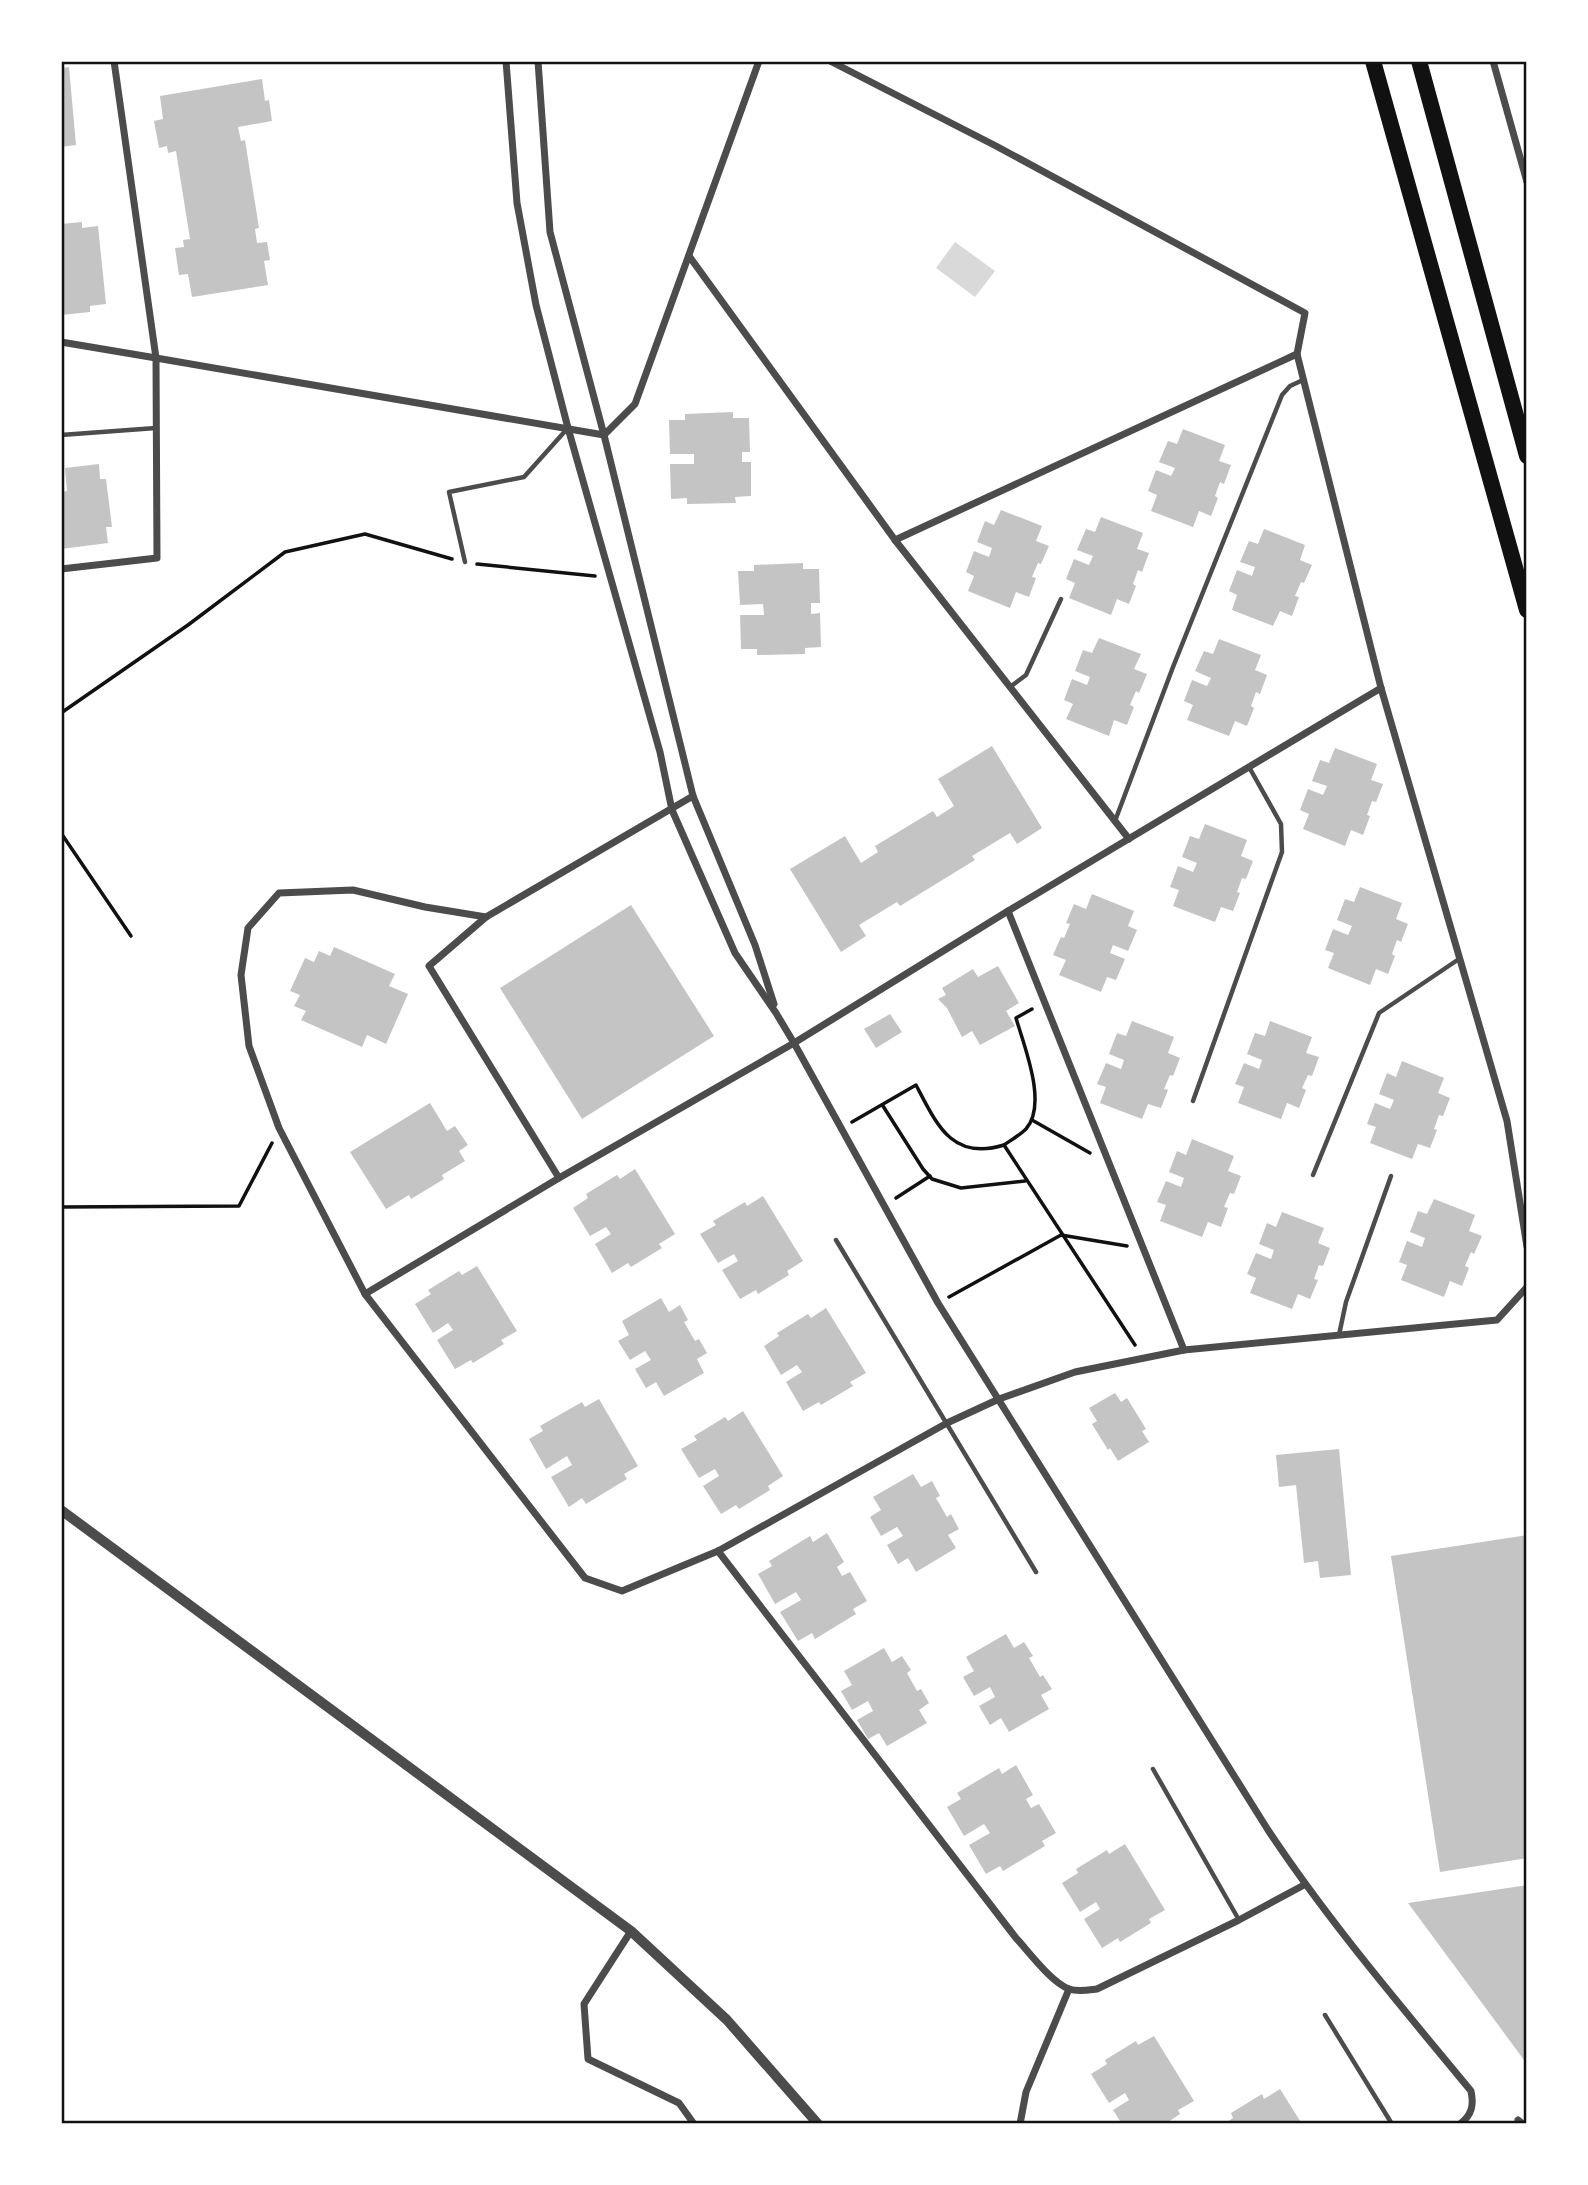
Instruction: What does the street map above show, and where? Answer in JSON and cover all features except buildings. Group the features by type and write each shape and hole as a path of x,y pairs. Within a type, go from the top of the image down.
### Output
{"highway":[{"path":"1373,61 1527,610"},
{"path":"1419,61 1527,456"}],"street":[{"path":"61,569 157,558 156,358 114,61"},
{"path":"506,61 517,203 536,306 660,752 673,810 735,953 794,1043 938,1303 1268,1830 1304,1885 1471,2091 1472,2110 1460,2124"},
{"path":"538,61 550,232 604,435 694,796 755,945 776,1013"},
{"path":"604,435 635,404 759,61"},
{"path":"830,61 996,146 1305,313 1297,354 1381,688 1507,1121 1527,1247"},
{"path":"1493,61 1527,182"},
{"path":"689,256 895,540 1129,839"},
{"path":"61,342 604,435"},
{"path":"895,540 1297,354"},
{"path":"365,1294 559,1178 794,1043 1008,911 1381,688"},
{"path":"559,1178 429,966 486,917 694,796"},
{"path":"486,917 425,907 353,890 279,893 248,928 241,975 249,1046 279,1128 365,1294 585,1578 622,1591 718,1550 947,1423 999,1399 1075,1372 1184,1350 1497,1320 1527,1287"},
{"path":"1008,911 1184,1350"},
{"path":"61,1510 631,1931 727,2020 818,2124"},
{"path":"718,1550 1016,1938 1056,1981 1069,1989 1097,1989 1304,1885"},
{"path":"631,1931 584,2004 588,2059 679,2103 694,2124"},
{"path":"1020,2124 1026,2092 1069,1989"}],"lane":[{"path":"1115,821 1173,667 1282,395 1290,386 1304,379"},
{"path":"61,435 156,428"},
{"path":"465,562 449,492 524,477 568,428"},
{"path":"1010,687 1026,675 1061,599"},
{"path":"1194,1101 1283,843 1278,816 1249,767"},
{"path":"1313,1175 1379,1013 1459,958"},
{"path":"1339,1335 1346,1302 1391,1176"},
{"path":"836,1240 1036,1572"},
{"path":"1153,1769 1239,1920"},
{"path":"1325,2015 1392,2124"}],"path":[{"path":"61,713 188,625 285,552 365,534 465,562 611,578"},
{"path":"61,833 131,936"},
{"path":"841,1129 916,1085 943,1131 956,1143 969,1149 985,1151 1003,1145 1026,1130 1032,1119 1036,1084 1016,1018 1044,1002"},
{"path":"883,1106 930,1177 961,1188 1025,1181"},
{"path":"1032,1119 1110,1165"},
{"path":"61,1207 240,1206 279,1128"},
{"path":"1003,1145 1144,1358"},
{"path":"884,1205 930,1177"},
{"path":"938,1303 1061,1235 1143,1249"}],"shaded area":[{"path":"955,242 995,271 975,297 936,268"}]}
